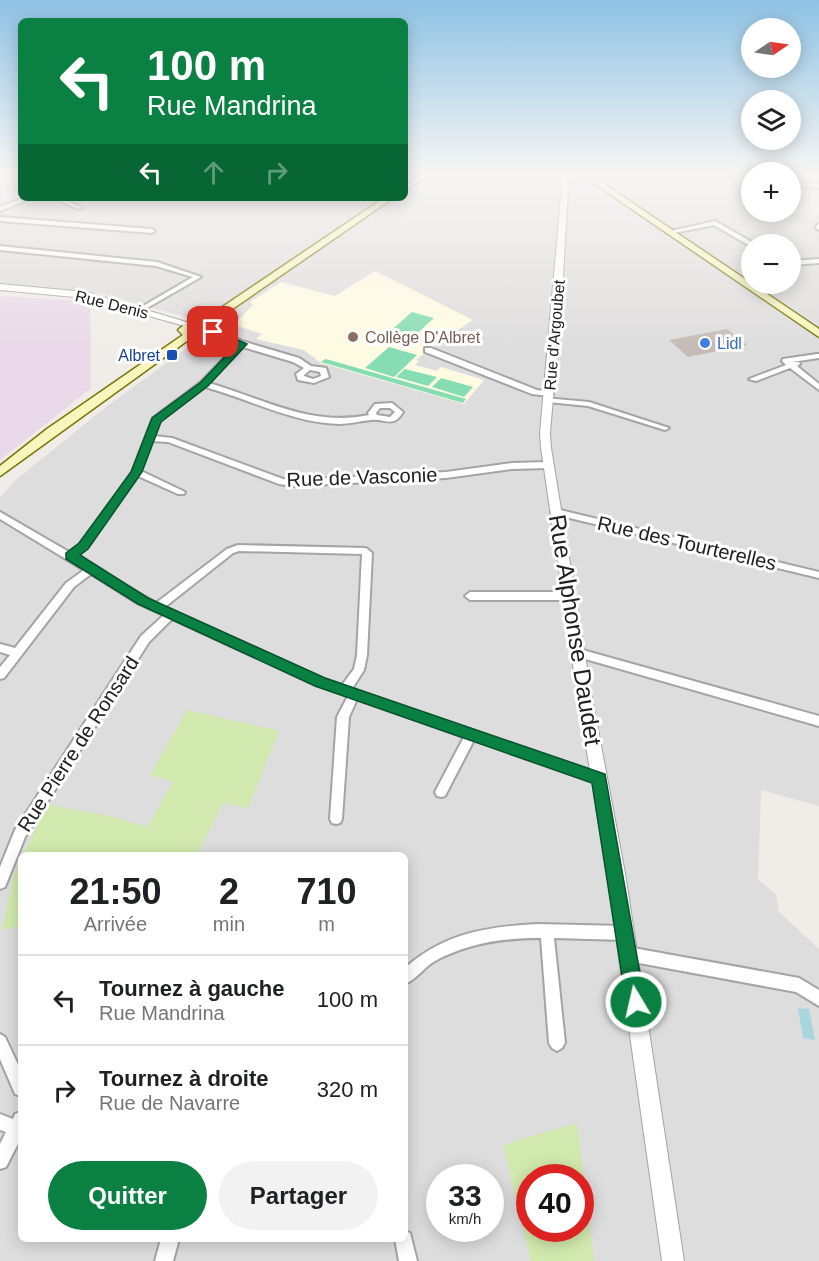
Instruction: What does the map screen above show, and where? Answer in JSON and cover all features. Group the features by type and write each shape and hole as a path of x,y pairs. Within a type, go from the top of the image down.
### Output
{"main road":[{"path":"188,330 201,336 341,232"},
{"path":"669,232 819,334"},
{"path":"0,472 188,330 211,327"}],"street":[{"name":"Rue d'Argoubet","path":"546,426 561,232"},
{"path":"0,248 157,264 198,277 140,310"},
{"path":"801,262 819,261"},
{"name":"Rue Denis","path":"0,287 86,295 140,310 188,330"},
{"path":"211,327 242,344 296,360 309,368"},
{"path":"71,556 84,546 136,472 156,420 204,384 242,344"},
{"path":"428,350 548,397 589,404 665,428"},
{"path":"753,379 818,356"},
{"path":"792,366 819,388"},
{"path":"204,384 321,420 354,421 374,417"},
{"name":"Rue Alphonse Daudet","path":"546,426 548,465 628,954 673,1261"},
{"name":"Rue de Vasconie","path":"148,438 169,440 282,482 292,483 446,475 512,466 548,465"},
{"path":"136,472 181,492"},
{"name":"Rue des Tourterelles","path":"556,512 819,574"},
{"path":"0,515 171,614 349,693 470,736 600,778"},
{"path":"158,607 230,551 238,548 363,550 367,553 362,655 343,717 336,819"},
{"path":"0,675 70,585 91,569"},
{"path":"470,596 570,596"},
{"name":"Rue Pierre de Ronsard","path":"0,883 20,834 146,639 171,614"},
{"path":"0,648 17,653"},
{"path":"579,653 819,721"},
{"path":"441,792 470,736"},
{"path":"408,974 418,963 433,953 464,939 547,932 624,933"},
{"path":"547,932 557,1043"},
{"path":"628,954 799,985 819,999"},
{"path":"0,1042 18,1081"},
{"path":"0,1122 18,1126"},
{"path":"0,1161 18,1130"},
{"path":"164,1261 169,1242"},
{"path":"405,1242 408,1261"}],"shaded area":[{"path":"0,232 819,232 819,806 761,790 758,880 776,894 779,912 819,949 819,1261 0,1261 0,497 17,479 106,407 197,341 214,338 231,331 230,319 206,316 193,319 98,293 0,284"},
{"path":"167,252 211,264 199,271 155,259"},
{"name":"Collège D'Albret","path":"375,271 473,320 435,345 416,360 419,361 415,365 437,371 441,367 484,380 464,404 321,363 304,350 256,339 262,334 238,326 238,320 253,305 250,302 281,282 335,296"},
{"path":"0,296 90,301 91,388 0,460"}],"green space":[{"path":"412,312 434,318 412,338 389,332"},
{"path":"389,347 417,355 394,377 365,368"},
{"path":"325,359 466,399 463,403 321,362"},
{"path":"405,369 437,377 428,386 396,377"},
{"path":"441,378 473,387 464,397 432,387"},
{"path":"187,710 279,731 248,808 223,803 198,852 24,852 49,805 110,816 147,827 173,782 150,775"},
{"path":"18,864 18,927 2,930 13,877"},
{"path":"577,1123 582,1164 516,1164 516,1199 503,1145"},
{"path":"526,1242 592,1242 594,1261 531,1261"}],"water":[{"path":"798,1008 809,1009 815,1040 803,1038"}],"building":[{"name":"Lidl","path":"727,329 747,345 688,357 669,340"}],"place":[{"name":"Collège D'Albret","path":"353,337"},
{"name":"Lidl","path":"705,343"},
{"name":"Albret","path":"172,355"}],"route":[{"path":"213,332 242,344 204,384 156,420 136,472 84,546 71,556 143,601 320,682 532,757 600,778 636,1002"}]}
